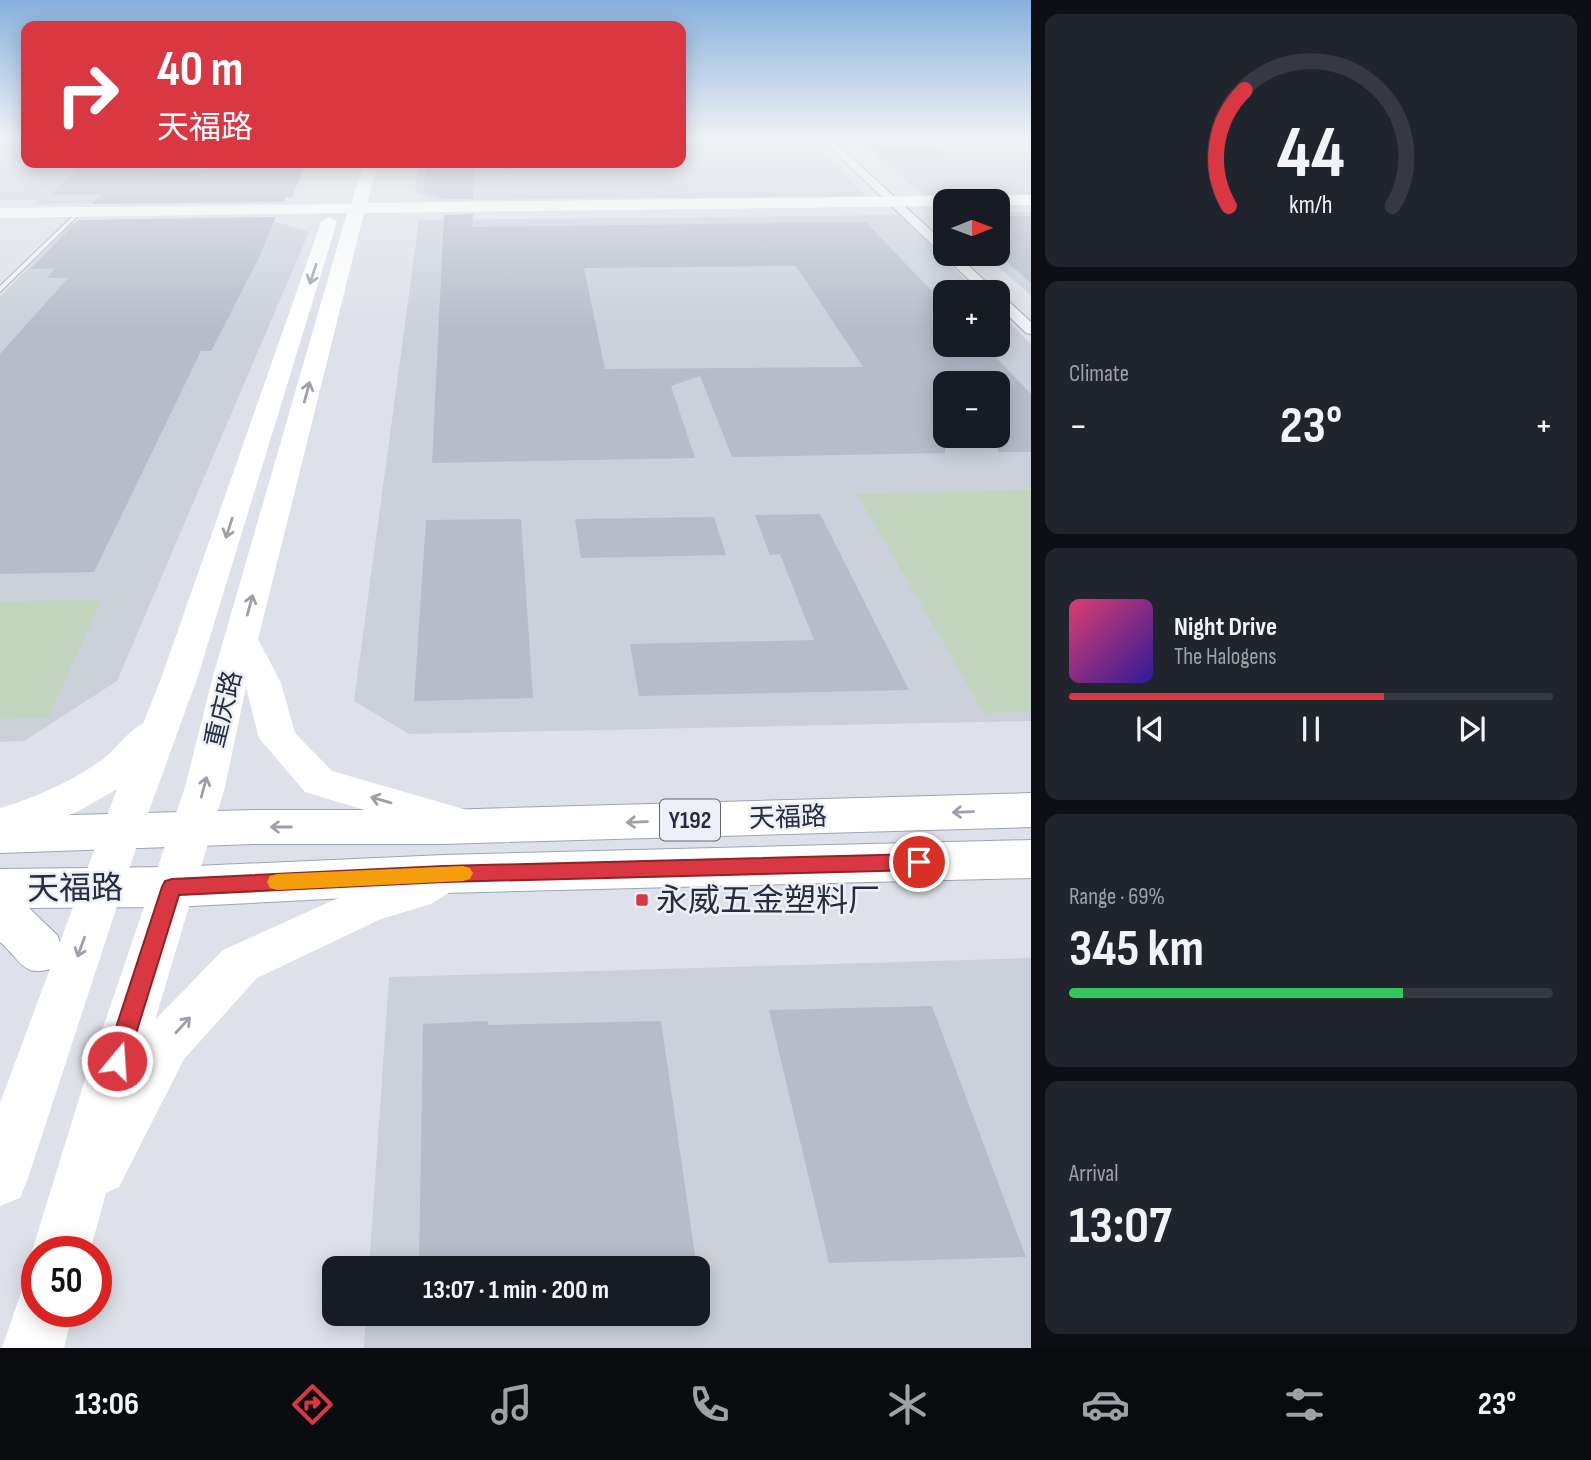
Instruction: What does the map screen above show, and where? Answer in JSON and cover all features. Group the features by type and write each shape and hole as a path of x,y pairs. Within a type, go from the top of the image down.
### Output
{"main road":[{"name":"重庆路","path":"65,1236 103,1106 192,829 360,202"},
{"path":"358,210 379,202 412,209 933,203"},
{"path":"1010,203 1031,202"},
{"path":"0,214 289,211 335,205 377,218 412,209"},
{"path":"0,214 289,211 335,205"},
{"name":"重庆路","path":"0,1178 121,830 180,676 335,205"},
{"path":"241,639 263,683 278,738 318,782 470,826"},
{"path":"0,824 79,794 109,777 144,744 162,722"},
{"name":"天福路","path":"0,835 121,830 470,826 1031,810"},
{"name":"天福路","path":"0,889 172,887 444,874 1031,859"},
{"path":"66,1236 166,1043 240,964 370,904 416,891 444,874"},
{"path":"0,915 21,930 39,951 50,985 48,1020 31,1089"},
{"path":"33,1348 39,1327"}],"street":[{"path":"894,202 933,239"},
{"path":"962,266 977,280"},
{"path":"1010,310 1031,330"}],"lane":[{"path":"0,290 77,215"}],"shaded area":[{"path":"37,202 176,202 176,202 35,204"},
{"path":"1010,212 1031,212 1031,295 997,266 1010,266"},
{"path":"899,215 933,248 933,266 951,266 966,280 933,280 933,357 1010,357 1010,323 1031,344 1031,721 409,734 354,701 419,220"},
{"path":"277,222 309,232 117,681 24,741 0,742 0,297 72,223"},
{"path":"1031,958 1031,1348 364,1348 365,1326 710,1326 710,1256 370,1256 389,977"}],"green space":[{"path":"1031,490 1031,712 984,713 857,494"},
{"path":"102,599 48,718 0,719 0,602"}],"building":[{"path":"94,202 284,202 284,202 92,204"},
{"path":"473,214 472,227 866,222 933,292 933,357 996,357 1009,371 933,371 933,448 945,448 945,453 732,457 700,376 671,386 695,458 432,463 444,215","holes":["796,266 863,367 605,369 584,268"]},
{"path":"1010,216 1031,216 1031,283 1010,265"},
{"path":"276,217 259,258 211,351 201,351 94,572 0,574 0,354 68,278 47,278 55,268 31,269 78,220"},
{"path":"1010,372 1031,394 1031,452 998,452 998,448 1010,448"},
{"path":"820,514 909,690 639,696 630,644 814,640 780,554 770,555 755,515"},
{"path":"714,517 726,555 581,558 575,519"},
{"path":"521,519 533,698 414,701 426,520"},
{"path":"932,1006 1026,1257 829,1263 769,1010"},
{"path":"488,1021 488,1025 661,1021 695,1256 419,1256 423,1024"}],"slow traffic":[{"path":"277,882 463,873"}],"place":[{"name":"永威五金塑料厂","path":"642,900"}],"route":[{"path":"117,1061 172,887 444,874 919,862"}]}
